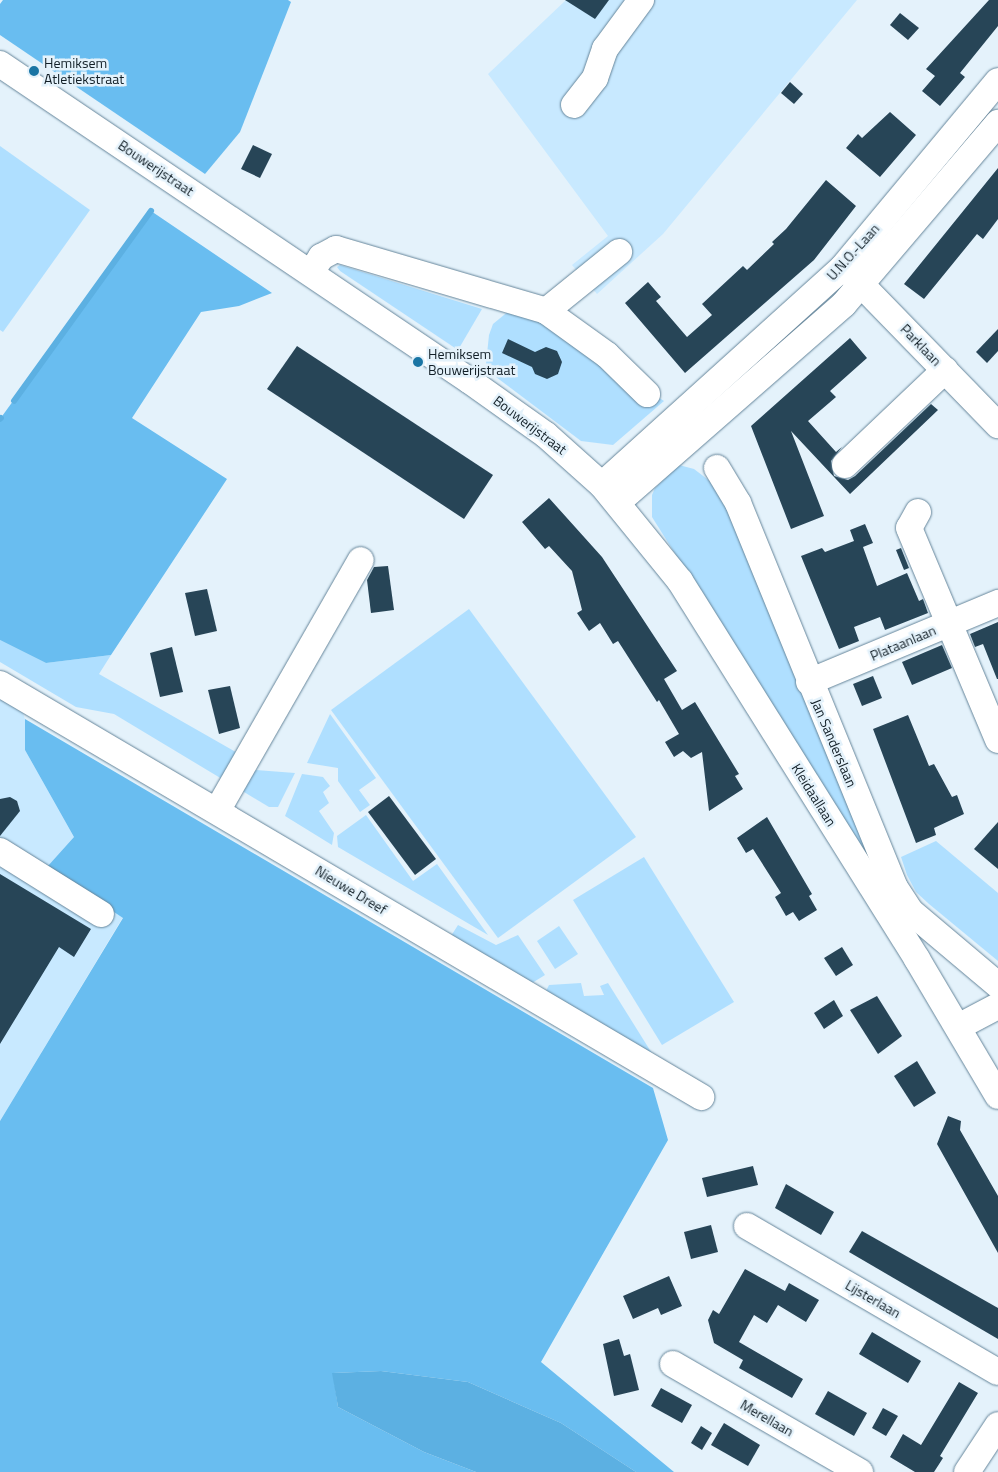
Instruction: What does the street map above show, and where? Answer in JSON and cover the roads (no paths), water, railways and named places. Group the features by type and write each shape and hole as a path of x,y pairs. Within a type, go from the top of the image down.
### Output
{"street":[{"path":"574,105 595,78 605,49 641,0"},
{"name":"Bouwerijstraat","path":"0,64 312,271 532,424 610,493"},
{"name":"U.N.O.-Laan","path":"610,493 690,406 843,267 998,81"},
{"name":"U.N.O.-Laan","path":"610,493 706,425 863,285 998,122"},
{"path":"312,271 322,257 336,248 546,311 578,332 648,394"},
{"path":"546,311 619,252"},
{"name":"Parklaan","path":"843,267 863,285 998,425"},
{"path":"845,465 945,370"},
{"path":"690,406 706,425"},
{"name":"Jan Sanderslaan","path":"717,468 738,503 809,682 901,898 910,911 998,984"},
{"name":"Kleidaallaan","path":"610,493 680,581 958,1027 998,1096"},
{"path":"918,512 909,528 998,740"},
{"path":"217,811 361,560"},
{"name":"Plataanlaan","path":"809,682 998,603"},
{"name":"Nieuwe Dreef","path":"0,684 700,1097"},
{"path":"0,852 100,914"},
{"path":"958,1027 998,1006"},
{"name":"Lijsterlaan","path":"747,1226 998,1372"},
{"name":"Merellaan","path":"673,1364 860,1472"},
{"path":"976,1467 998,1425"}],"waterway":[{"path":"14,401 151,211"}],"place":[{"name":"Hemiksem Atletiekstraat","path":"34,71"},
{"name":"Hemiksem Bouwerijstraat","path":"418,362"}]}
